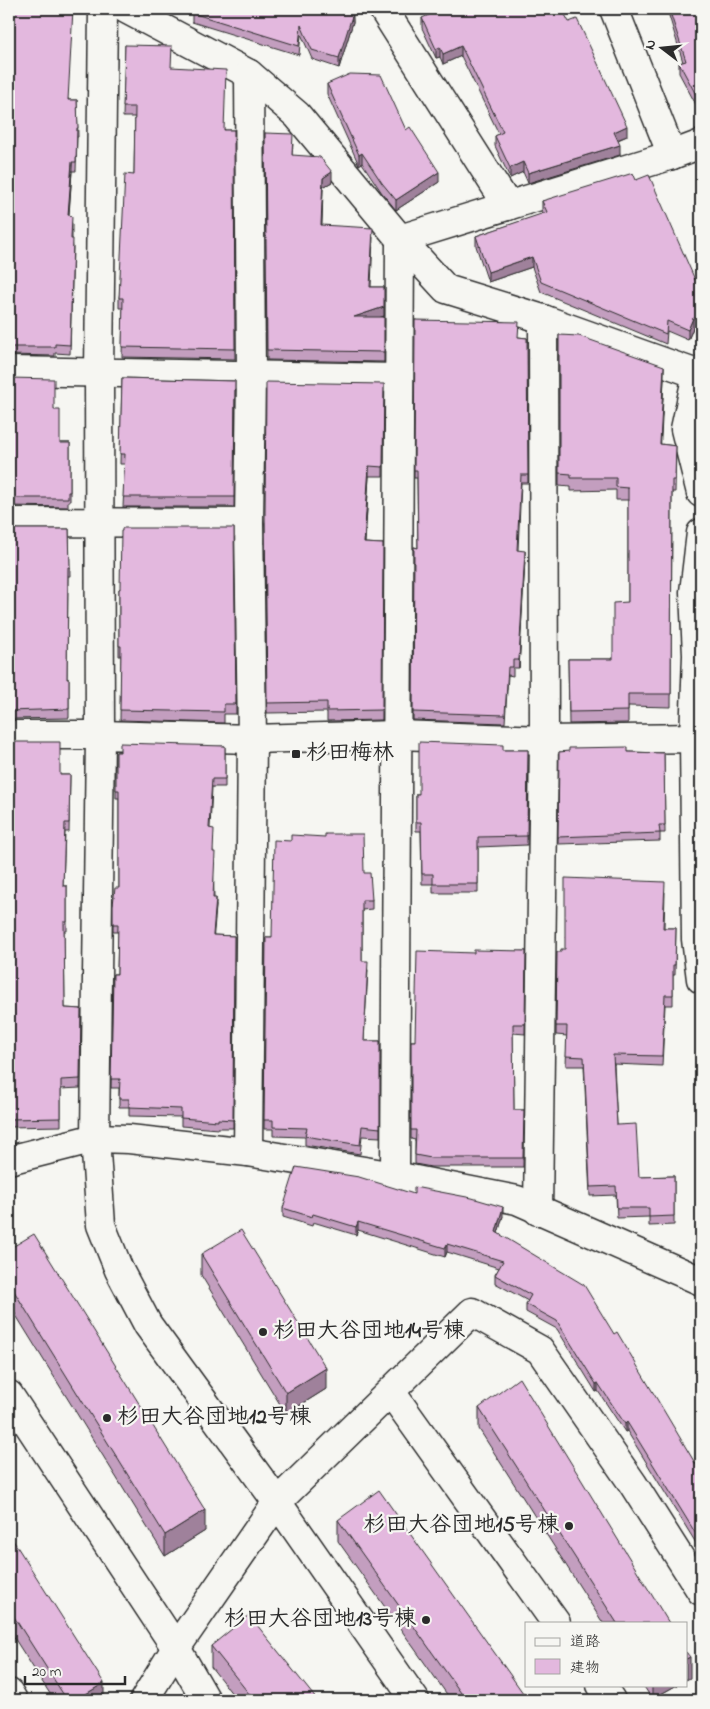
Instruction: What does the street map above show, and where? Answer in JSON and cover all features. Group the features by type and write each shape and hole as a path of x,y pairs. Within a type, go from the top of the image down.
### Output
{"street":[{"path":"103,9 99,373 100,735 95,1138 101,1225 119,1270 148,1325 277,1502 415,1700"},
{"path":"126,9 249,74 297,115 400,239 446,289 699,372 686,429 701,493"},
{"path":"383,9 508,206"},
{"path":"614,9 672,155"},
{"path":"248,1152 252,739 249,523 251,375 249,74"},
{"path":"400,239 672,155 701,144"},
{"path":"395,1176 400,239"},
{"path":"538,1211 544,740 543,320"},
{"path":"9,371 399,378"},
{"path":"9,522 249,523"},
{"path":"701,533 694,592 699,655 696,939 701,979"},
{"path":"9,735 252,739 397,735 544,740 698,738"},
{"path":"9,1160 95,1138 129,1139 248,1152 395,1176 517,1200 538,1211 701,1281"},
{"path":"144,1700 176,1648 277,1502 472,1312 540,1350 633,1484 701,1591"},
{"path":"391,1392 555,1622"},
{"path":"9,1395 176,1648 206,1700"},
{"path":"602,1686 611,1700"},
{"path":"9,1693 13,1700"}],"building":[{"path":"9,9 73,9 68,100 77,100 78,128 76,162 72,162 68,215 72,216 71,239 73,239 70,345 55,344 55,347 9,347"},
{"path":"193,9 351,9 353,13 339,58 312,50 301,25 299,46 192,13"},
{"path":"442,9 562,9 569,22 577,19 627,126 614,132 620,145 528,173 523,162 510,168 495,136 503,132 461,46 443,54 440,47 436,49 422,18"},
{"path":"669,9 701,9 701,104 679,63 686,61"},
{"path":"125,45 172,46 171,67 226,70 224,130 234,130 235,349 122,347 123,298 119,298 125,174 134,175 135,107 123,107"},
{"path":"350,74 381,75 406,130 410,127 439,172 396,200 362,153 359,155 327,84"},
{"path":"265,133 293,134 292,155 320,157 332,172 323,178 321,225 373,228 370,287 384,287 384,307 354,317 384,317 384,352 267,350"},
{"path":"633,173 636,180 649,175 696,282 701,280 701,312 699,321 693,318 688,330 667,321 666,334 541,282 532,257 488,272 476,236 547,212 542,201"},
{"path":"415,320 519,322 518,337 527,338 528,475 521,475 517,550 525,551 519,660 513,660 513,667 508,667 505,715 413,712 414,547 418,548 417,470 414,470"},
{"path":"559,335 579,336 664,366 660,444 676,446 675,480 672,480 671,694 628,694 628,711 569,712 568,659 613,659 613,603 628,602 628,488 616,487 616,478 571,478 571,474 559,473"},
{"path":"9,378 54,379 54,410 60,410 60,443 70,443 70,492 68,492 68,498 9,498"},
{"path":"122,378 235,381 234,497 123,497 125,454 120,454"},
{"path":"266,382 384,384 383,467 369,466 364,543 383,544 382,710 327,711 327,702 267,703"},
{"path":"122,528 234,528 236,704 224,704 224,712 120,710 121,646 119,646 119,589"},
{"path":"9,529 69,529 70,567 68,567 67,679 69,679 69,709 9,711"},
{"path":"9,742 60,742 60,775 70,775 69,823 65,823 63,886 67,886 67,922 64,922 65,1008 81,1009 80,1079 61,1080 61,1118 9,1119"},
{"path":"419,742 503,745 503,750 528,750 527,836 478,837 478,884 433,884 433,874 422,874 421,822 416,822 416,794 419,794"},
{"path":"120,743 225,746 225,779 212,779 209,828 214,829 213,852 215,852 213,898 216,898 213,935 234,936 233,1120 218,1119 218,1121 181,1118 181,1109 129,1107 129,1099 119,1099 120,1079 111,1079 113,974 117,974 118,924 113,924 113,905 115,888 119,888 119,790 116,790 116,752 120,752"},
{"path":"628,747 628,752 664,753 665,825 659,825 660,833 558,837 559,752 569,751 569,748"},
{"path":"325,834 363,834 364,873 370,873 372,900 362,900 362,961 368,961 364,1041 380,1041 380,1128 362,1126 360,1145 305,1136 307,1128 273,1127 273,1120 264,1120 266,937 272,937 274,840 291,841 291,835 325,837"},
{"path":"565,878 665,882 663,928 676,928 673,995 665,995 662,1056 613,1055 617,1125 636,1124 639,1177 674,1176 674,1216 649,1217 649,1208 617,1208 616,1186 590,1187 584,1057 566,1056 567,1026 556,1026 557,952 565,949"},
{"path":"474,950 526,951 525,1024 513,1024 514,1110 524,1110 523,1158 431,1158 415,1155 416,1130 411,1130 411,1041 415,1041 417,951 474,953"},
{"path":"296,1167 359,1177 414,1194 414,1187 472,1198 503,1207 496,1232 584,1285 614,1334 617,1332 701,1473 701,1530 696,1534 627,1422 625,1424 598,1383 596,1384 557,1321 526,1304 531,1295 495,1275 503,1261 447,1244 445,1248 358,1222 356,1227 313,1214 312,1217 283,1208"},
{"name":"杉田大谷団地14号棟","path":"241,1230 326,1368 286,1393 201,1254"},
{"name":"杉田大谷団地12号棟","path":"34,1234 205,1510 165,1535 9,1283 9,1249"},
{"name":"杉田大谷団地15号棟","path":"519,1378 668,1622 616,1622 479,1408"},
{"name":"杉田大谷団地13号棟","path":"379,1490 528,1700 466,1700 338,1520"},
{"path":"9,1534 104,1683 76,1700 67,1700 9,1609"},
{"path":"249,1615 317,1700 254,1700 211,1646"}],"place":[{"name":"杉田梅林","path":"296,754"},
{"name":"杉田大谷団地14号棟","path":"263,1332"},
{"name":"杉田大谷団地12号棟","path":"107,1418"},
{"name":"杉田大谷団地15号棟","path":"569,1526"},
{"name":"杉田大谷団地13号棟","path":"426,1620"}]}
